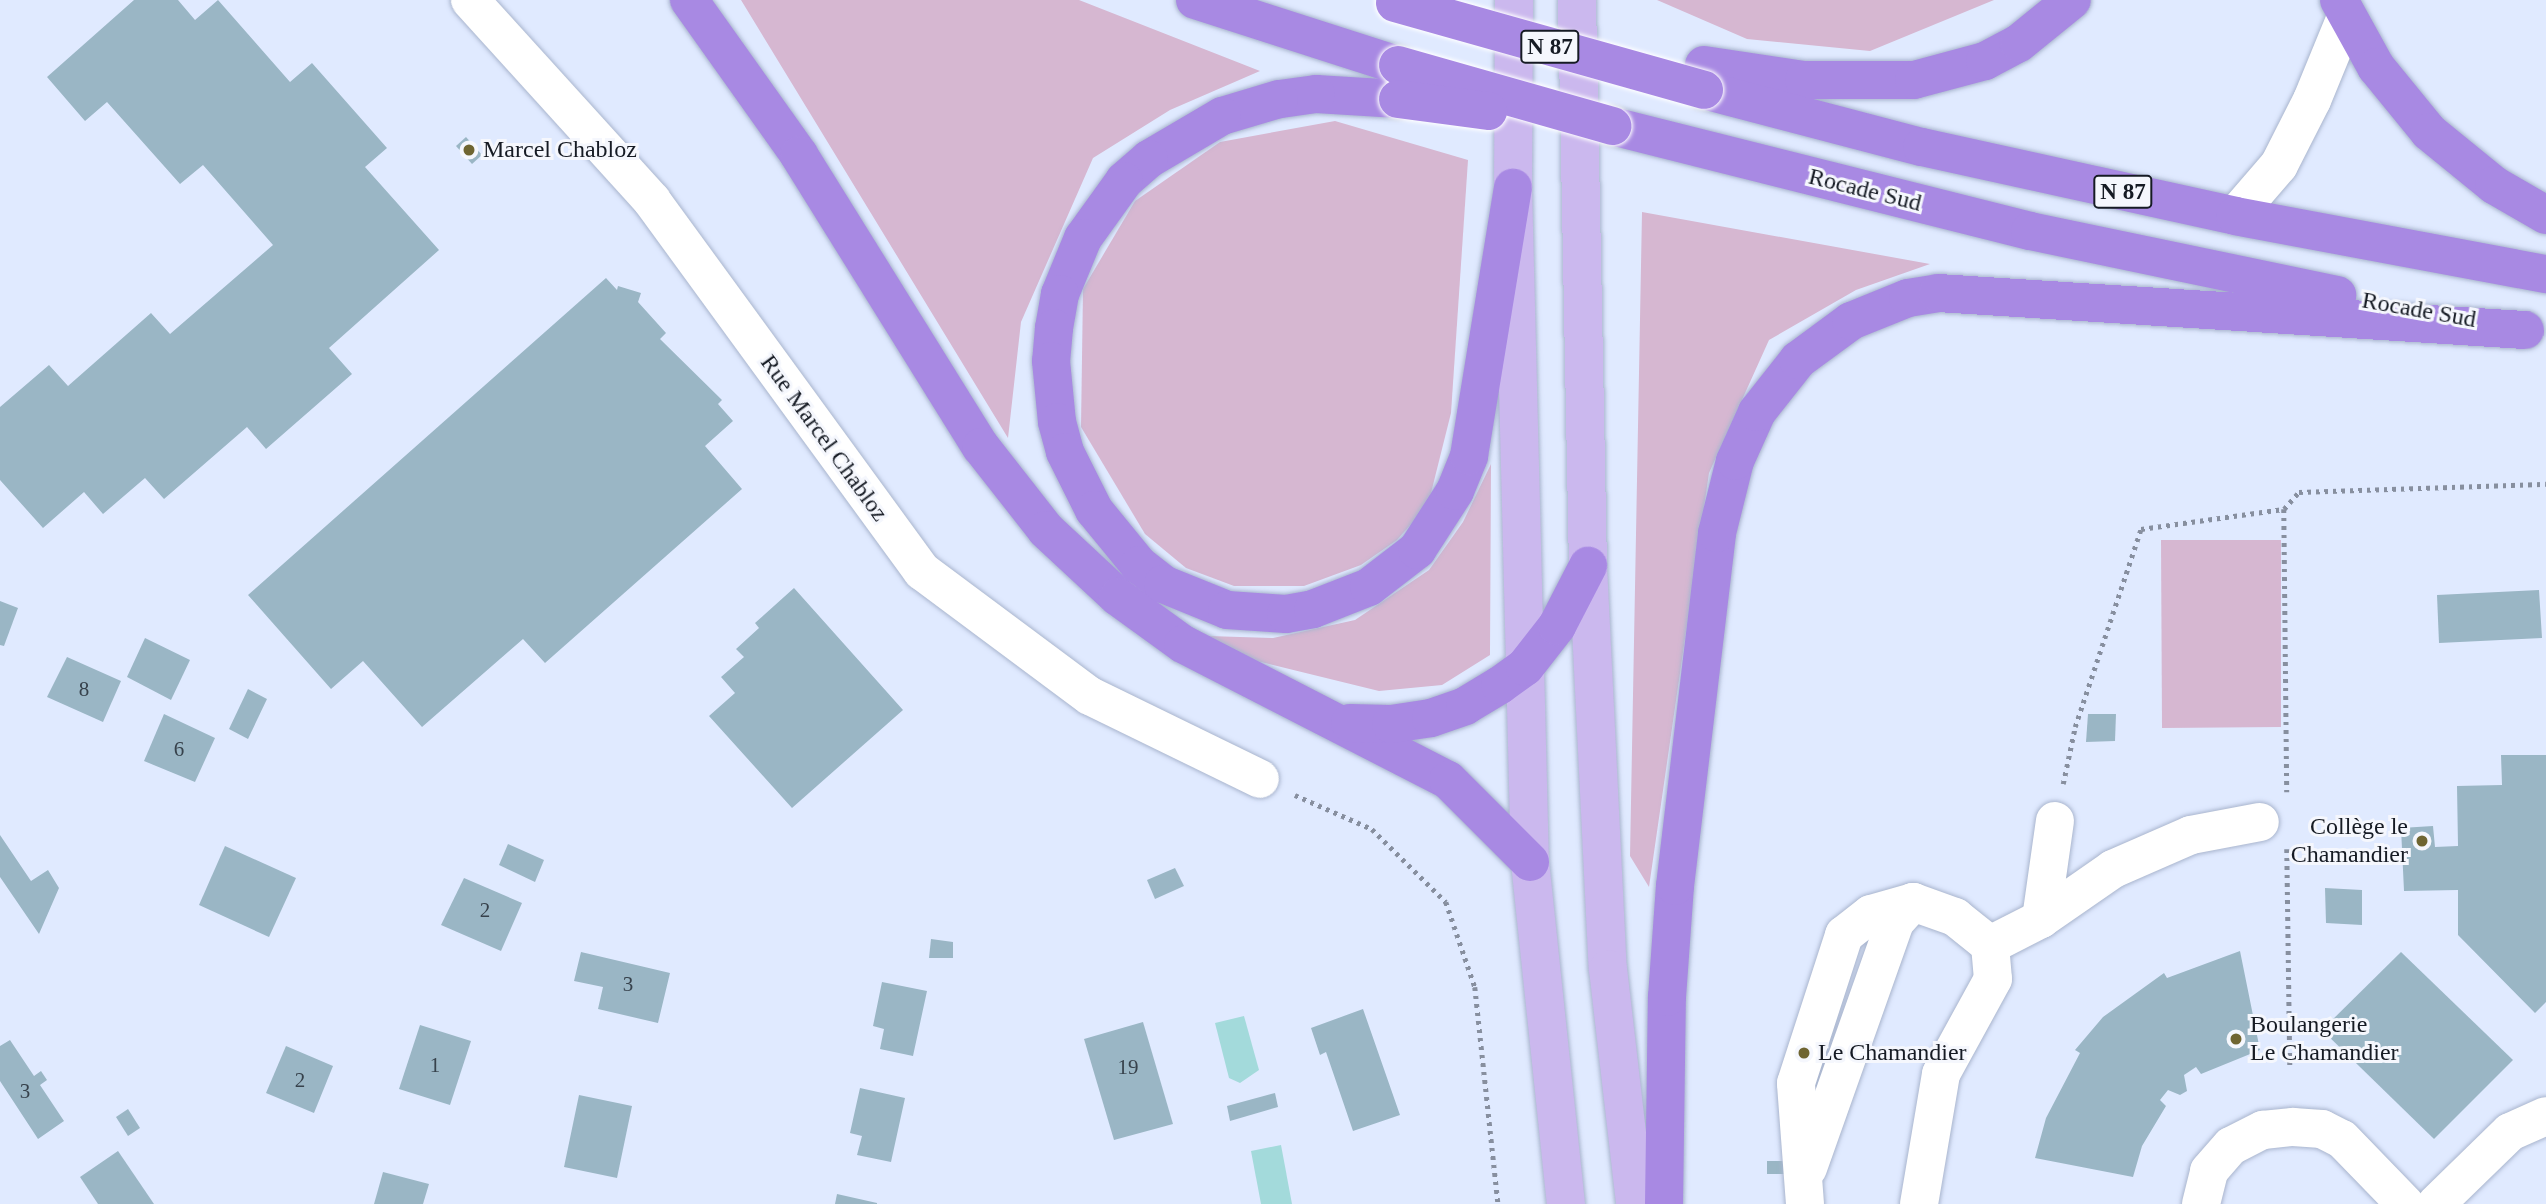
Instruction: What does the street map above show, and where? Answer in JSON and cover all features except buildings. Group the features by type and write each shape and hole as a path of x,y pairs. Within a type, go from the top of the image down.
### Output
{"highway":[{"path":"690,0 799,155 981,447 1046,530 1118,597 1184,644 1424,765 1466,794 1530,862"},
{"name":"Rocade Sud","path":"1195,0 1398,82 1612,127 2043,234 2536,331"},
{"path":"1704,78 1914,80 1985,61 2019,44 2072,0"},
{"name":"N 87","path":"1390,2 1532,43 1704,78 1922,147 2235,216 2546,274"},
{"path":"2342,9 2384,78 2428,132 2494,186 2546,215"},
{"path":"1398,82 1279,99 1222,116 1149,159 1124,181 1083,238 1060,294 1054,328 1051,360 1057,422 1065,452 1094,510 1131,557 1163,584 1227,610 1286,614 1313,609 1369,587 1417,551 1440,520 1469,456 1513,188"},
{"path":"1664,1204 1667,997 1675,886 1717,533 1735,461 1757,412 1798,360 1851,321 1908,298 1938,293 2536,331"},
{"path":"1341,723 1391,724 1431,718 1465,706 1525,667 1576,597 1588,566"}],"main road":[{"path":"1514,0 1513,188 1530,862 1566,1204"},
{"path":"1577,0 1588,566 1608,969 1635,1204"}],"street":[{"name":"Rue Marcel Chabloz","path":"470,0 652,201 922,572 1090,696 1260,779"},
{"path":"2235,216 2279,166 2312,100 2342,9"},
{"path":"2040,919 2055,821"},
{"path":"1990,945 2040,919 2136,859 2191,835 2260,822"},
{"path":"1805,1190 1895,922 1913,902 1955,917 1990,945 1993,979 1941,1074 1919,1204"},
{"path":"2436,1204 2510,1132 2546,1116"},
{"path":"2201,1204 2209,1171 2231,1146 2263,1130 2293,1127 2322,1129 2342,1139 2405,1204"}],"path":[{"path":"2055,821 2075,727 2141,529 2284,509 2299,492 2546,484"},
{"path":"1260,779 1372,829 1446,902 1475,987 1498,1204"}],"shaded area":[{"path":"741,0 1079,0 1260,71 1170,110 1093,158 1021,322 1008,438"},
{"path":"1657,0 1994,0 1870,51 1747,39"},
{"path":"1335,121 1468,160 1451,413 1428,505 1397,540 1361,565 1304,586 1234,586 1186,568 1145,534 1081,427 1083,289 1135,201 1220,142"},
{"path":"1642,212 1930,264 1856,290 1769,340 1709,473 1649,887 1630,856"},
{"path":"1491,464 1490,655 1442,685 1379,691 1241,657 1208,636 1273,638 1355,620 1429,570 1463,522"},
{"path":"2161,540 2281,540 2281,727 2162,728"},
{"path":"1244,1016 1259,1070 1240,1083 1229,1078 1215,1023"},
{"path":"1281,1145 1292,1204 1261,1204 1251,1151"}],"place":[{"name":"Marcel Chabloz","path":"469,150"},
{"name":"Collège le Chamandier","path":"2422,841"},
{"name":"Boulangerie Le Chamandier","path":"2236,1039"},
{"name":"Le Chamandier","path":"1804,1053"}]}
